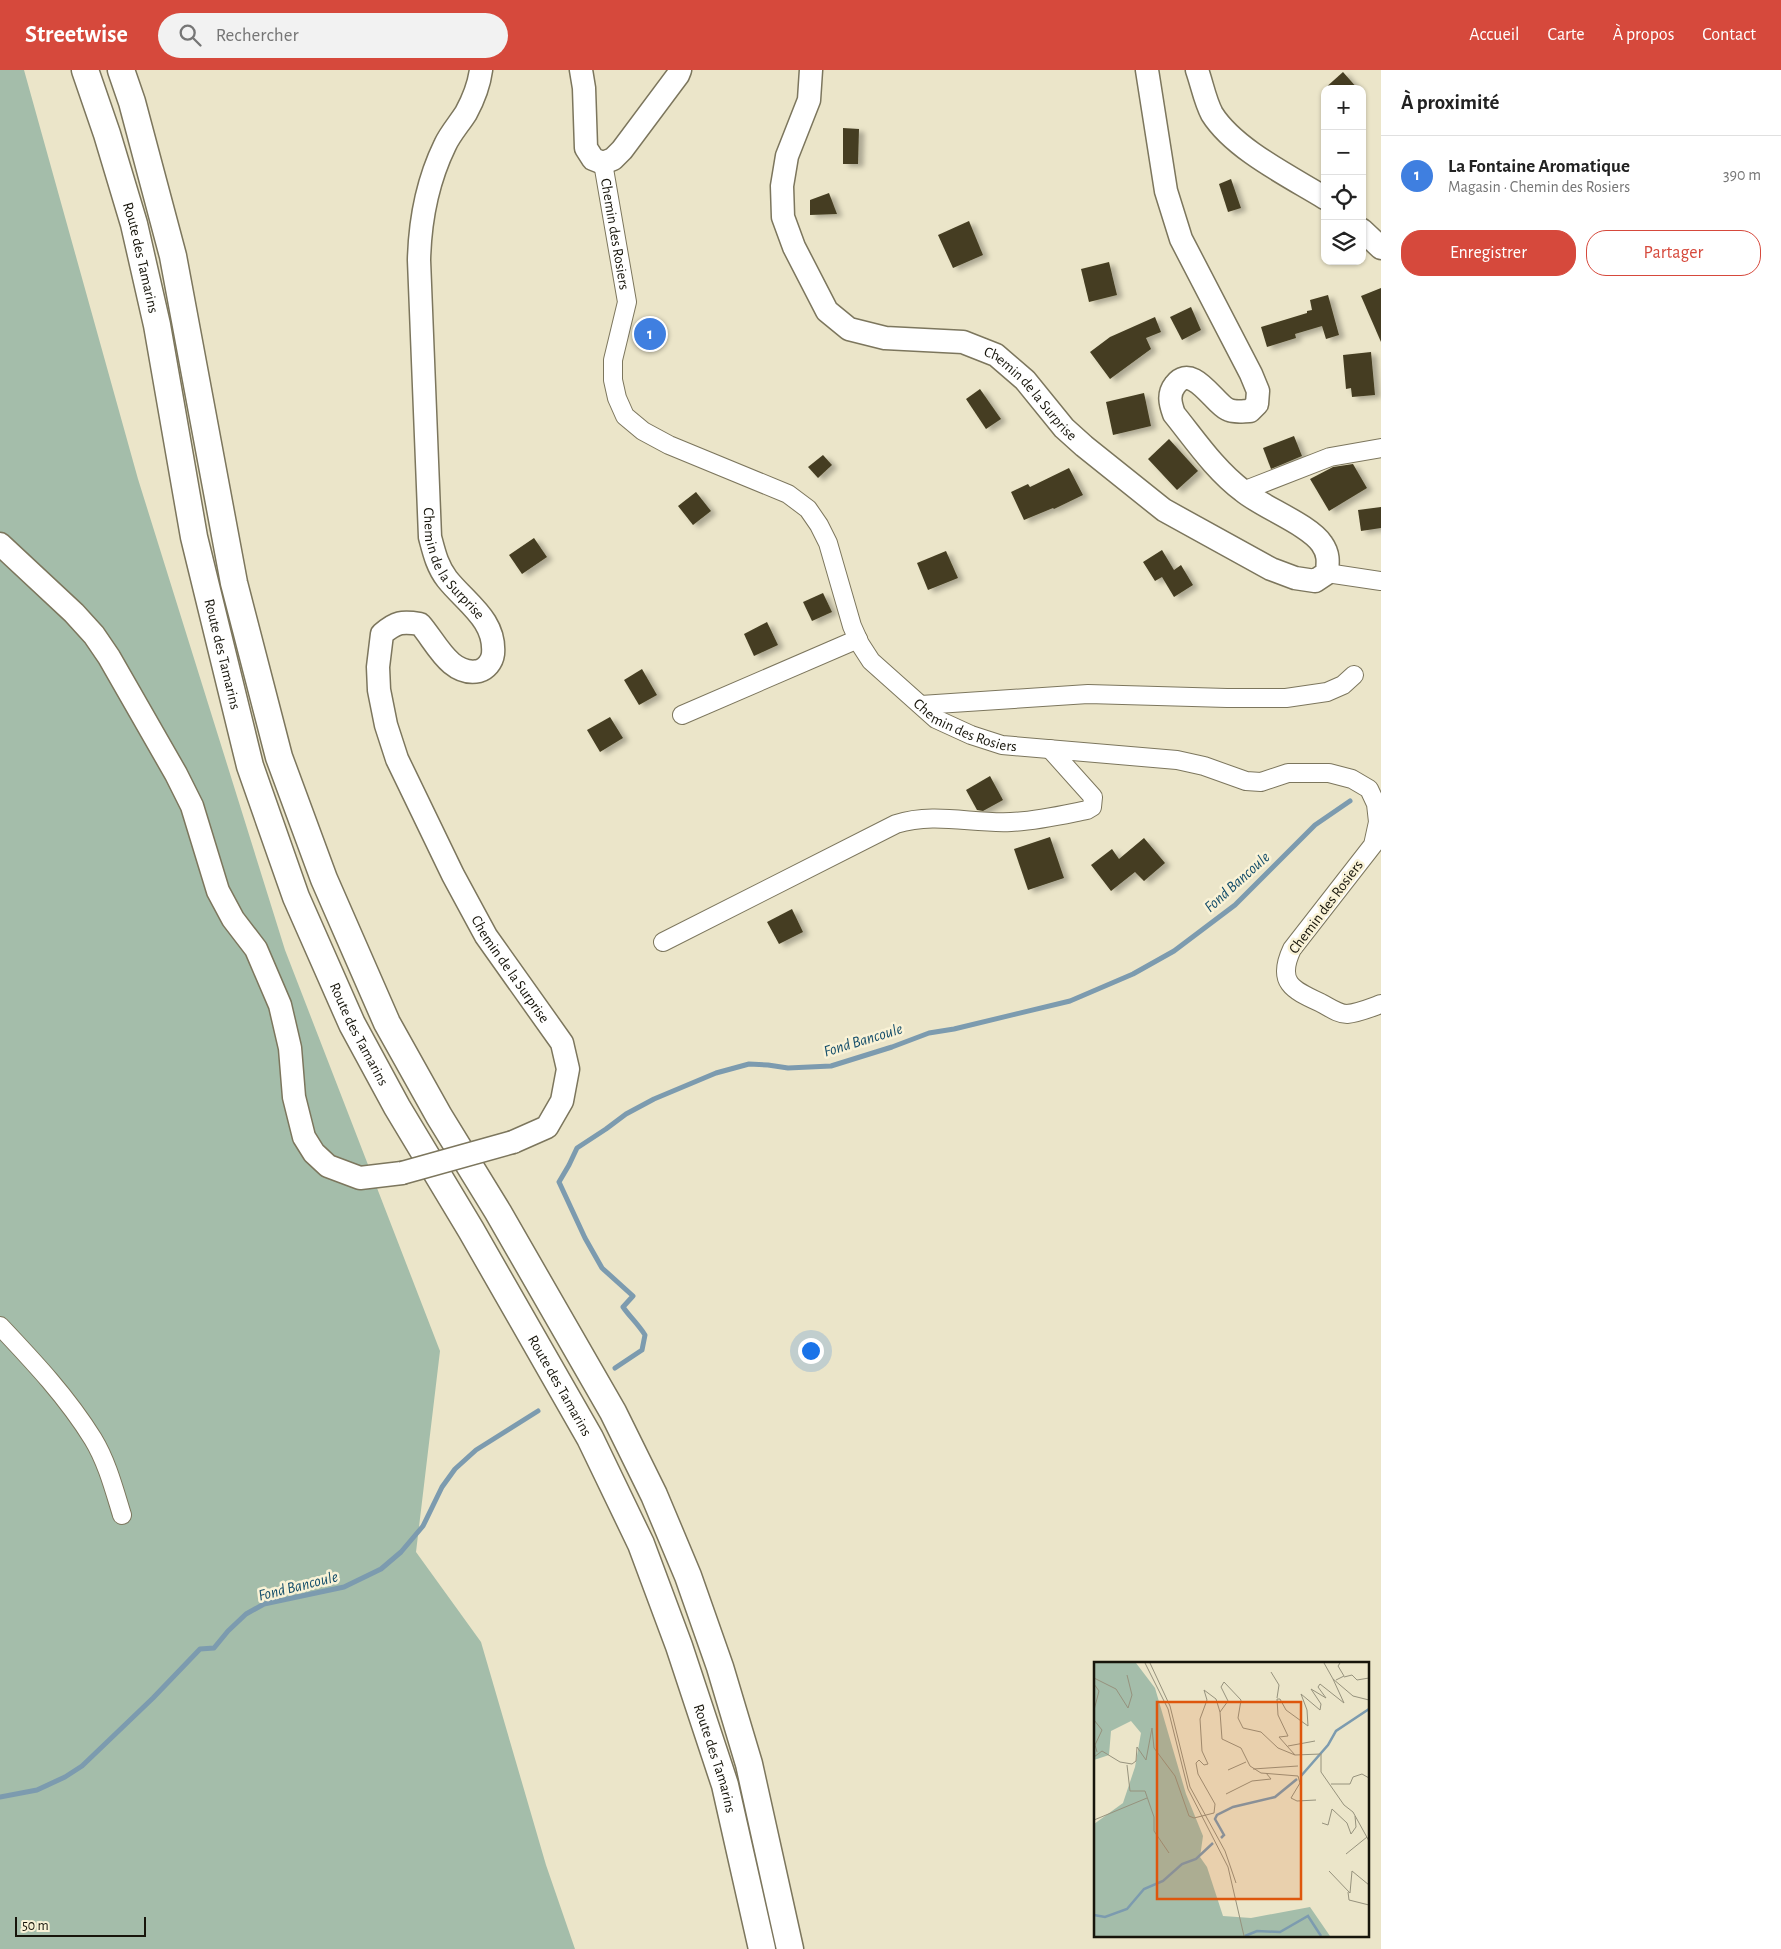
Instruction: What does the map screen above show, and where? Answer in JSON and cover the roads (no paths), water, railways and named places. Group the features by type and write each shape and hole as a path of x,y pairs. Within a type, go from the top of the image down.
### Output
{"highway":[{"name":"Route des Tamarins","path":"85,70 107,134 134,224 157,325 194,537 250,766 296,897 356,1032 590,1438 641,1544 679,1646 725,1785 762,1949"},
{"name":"Route des Tamarins","path":"121,70 132,102 173,256 234,583 279,757 324,879 387,1023 439,1116 498,1212 614,1412 654,1495 688,1576 749,1764 790,1949"}],"main road":[{"name":"Chemin de la Surprise","path":"0,544 74,612 94,635 109,657 176,774 192,806 218,891 233,919 256,949 280,1005 290,1048 294,1097 304,1137 314,1153 328,1166 360,1178 402,1173 513,1142 547,1127 562,1101 568,1069 562,1043 486,936 453,875 398,759 386,725 379,690 378,667 382,634 392,626 404,621 420,624 448,661 457,669 480,670 488,666 493,657 493,643 487,624 478,610 447,578 436,559 430,537 418,260 420,226 427,191 445,144 470,105 476,92 481,70"},
{"path":"581,70 584,88 586,148 593,159 603,164 613,159 622,150 680,70"},
{"name":"Chemin de la Surprise","path":"811,70 809,100 787,156 782,186 783,217 794,247 827,311 849,329 886,338 963,342 996,355 1025,380 1064,428 1164,510 1271,569 1295,578 1315,581 1328,573"},
{"path":"1147,70 1166,191 1181,239 1258,391 1257,404 1250,411 1238,412 1227,409 1195,380 1186,378 1177,382 1170,392 1170,403 1174,414 1217,468 1243,491 1308,531 1322,543 1329,558 1328,573"},
{"path":"1197,70 1211,111 1222,128 1236,142 1321,195"},
{"path":"1366,234 1381,248"}],"street":[{"name":"Chemin des Rosiers","path":"603,164 627,302 613,360 613,380 617,398 625,416 643,431 669,445 788,494 808,509 819,524 828,544 858,639 871,661 936,719 971,735 1002,745 1177,760 1204,766 1246,781 1261,782 1288,773 1329,772 1352,779 1368,789 1376,804 1378,822 1373,845 1292,949 1286,962 1285,974 1289,984 1300,993 1343,1014 1358,1012 1381,1004"},
{"path":"1243,491 1330,457 1381,448"},
{"path":"1328,573 1381,581"},
{"path":"682,714 858,639"},
{"path":"921,705 1088,694 1286,698 1328,692 1342,685 1354,675"},
{"path":"663,942 896,824 912,819 930,817 1010,822 1049,818 1087,810 1092,807 1093,797 1050,749"},
{"path":"0,1326 51,1380 94,1440 106,1465 122,1514"}],"waterway":[{"name":"Fond Bancoule","path":"615,1368 642,1350 645,1335 623,1307 633,1296 602,1268 585,1238 559,1182 577,1148 626,1114 654,1099 716,1073 749,1064 788,1068 831,1066 929,1033 954,1029 1070,1001 1133,974 1174,951 1235,905 1315,825 1350,801"},
{"name":"Fond Bancoule","path":"0,1797 37,1790 65,1777 82,1766 153,1698 200,1649 214,1648 246,1614 264,1604 344,1587 381,1569 401,1552 423,1526 442,1487 455,1469 476,1450 538,1411"}],"place":[{"name":"La Fontaine Aromatique","path":"650,334"}]}
